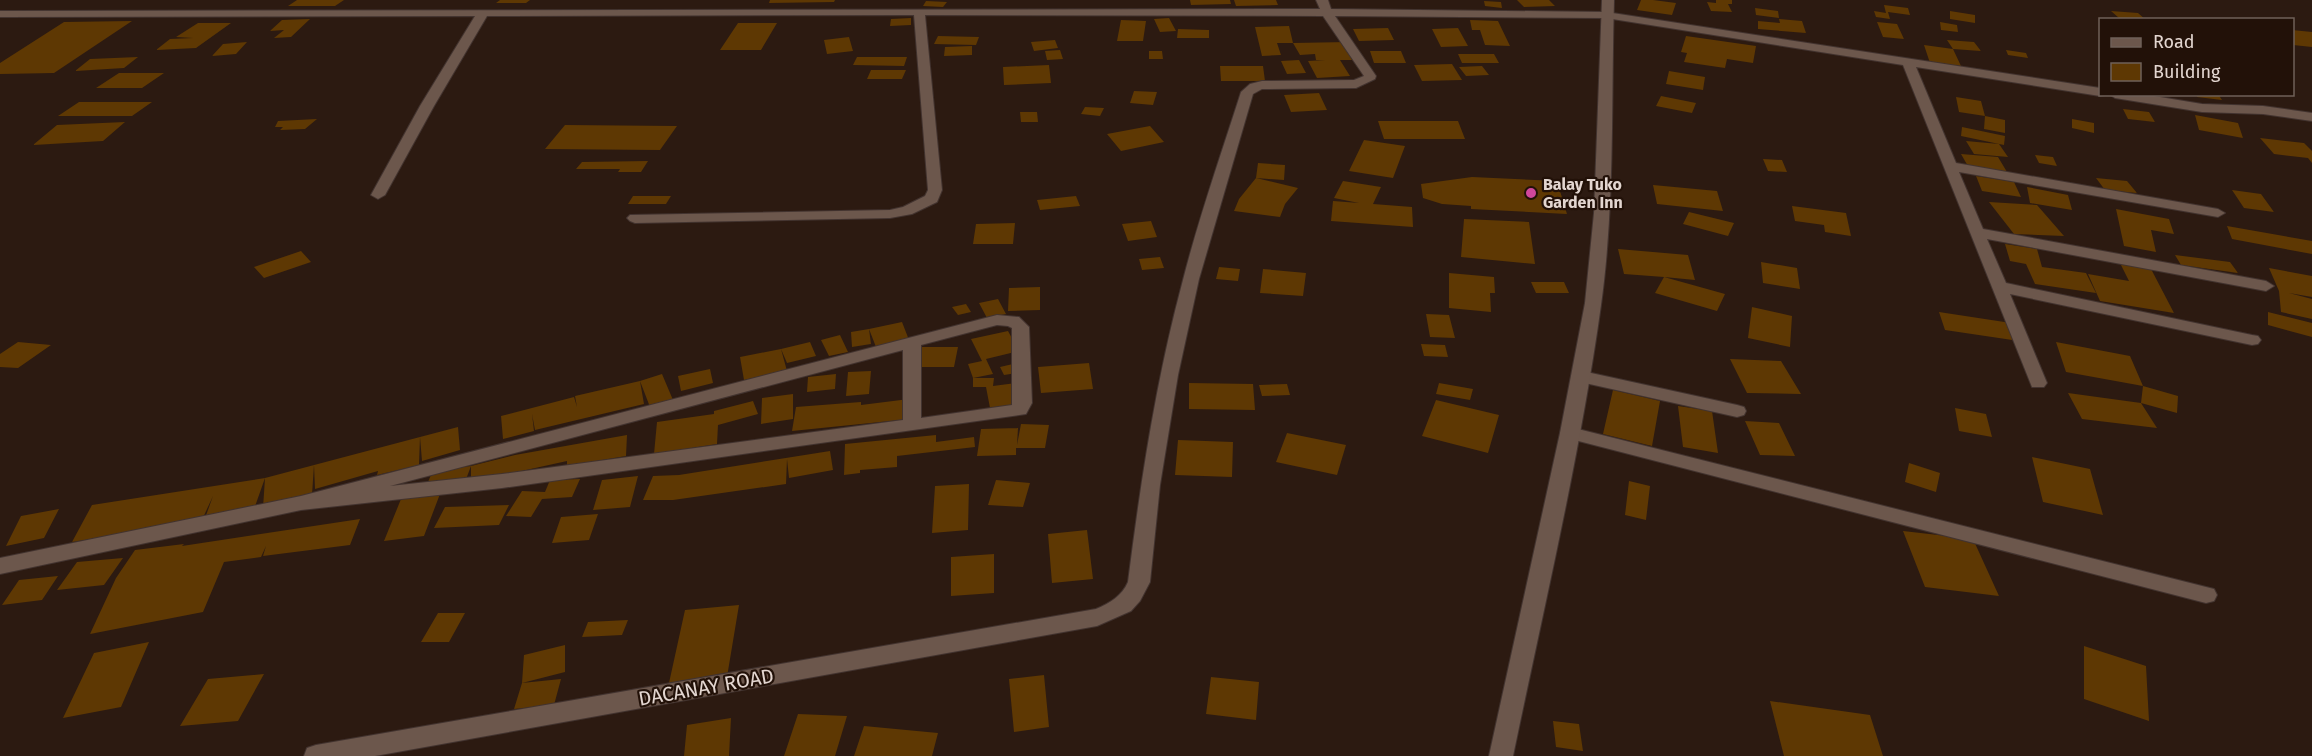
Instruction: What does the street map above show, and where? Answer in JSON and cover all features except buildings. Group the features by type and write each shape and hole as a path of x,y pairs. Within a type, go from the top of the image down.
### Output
{"street":[{"path":"151,14 172,0"},
{"path":"343,13 358,0"},
{"name":"DACANAY ROAD","path":"316,756 1097,617 1126,605 1139,582 1151,475 1169,375 1191,279 1247,92 1262,85 1356,84 1369,79 1354,51 1324,7"},
{"path":"0,15 1607,7 1908,63 2099,92"},
{"path":"1501,756 1582,377 1593,303 1601,213 1607,7"},
{"path":"635,218 890,214 907,211 932,199 935,190 919,12"},
{"path":"378,195 427,106 483,13"},
{"path":"1908,63 2038,383"},
{"path":"2127,96 2202,108 2263,110 2312,117"},
{"path":"1949,166 2218,213"},
{"path":"1976,232 2266,286"},
{"path":"1999,287 2252,340"},
{"path":"0,566 301,503 997,320 1018,323 1020,327 1023,403 1019,410 1009,413 912,424 502,481 301,503"},
{"path":"912,343 912,424"},
{"path":"1582,377 1737,411"},
{"path":"1570,433 2206,596"}],"place":[{"name":"Balay Tuko Garden Inn","path":"1531,193"}]}
